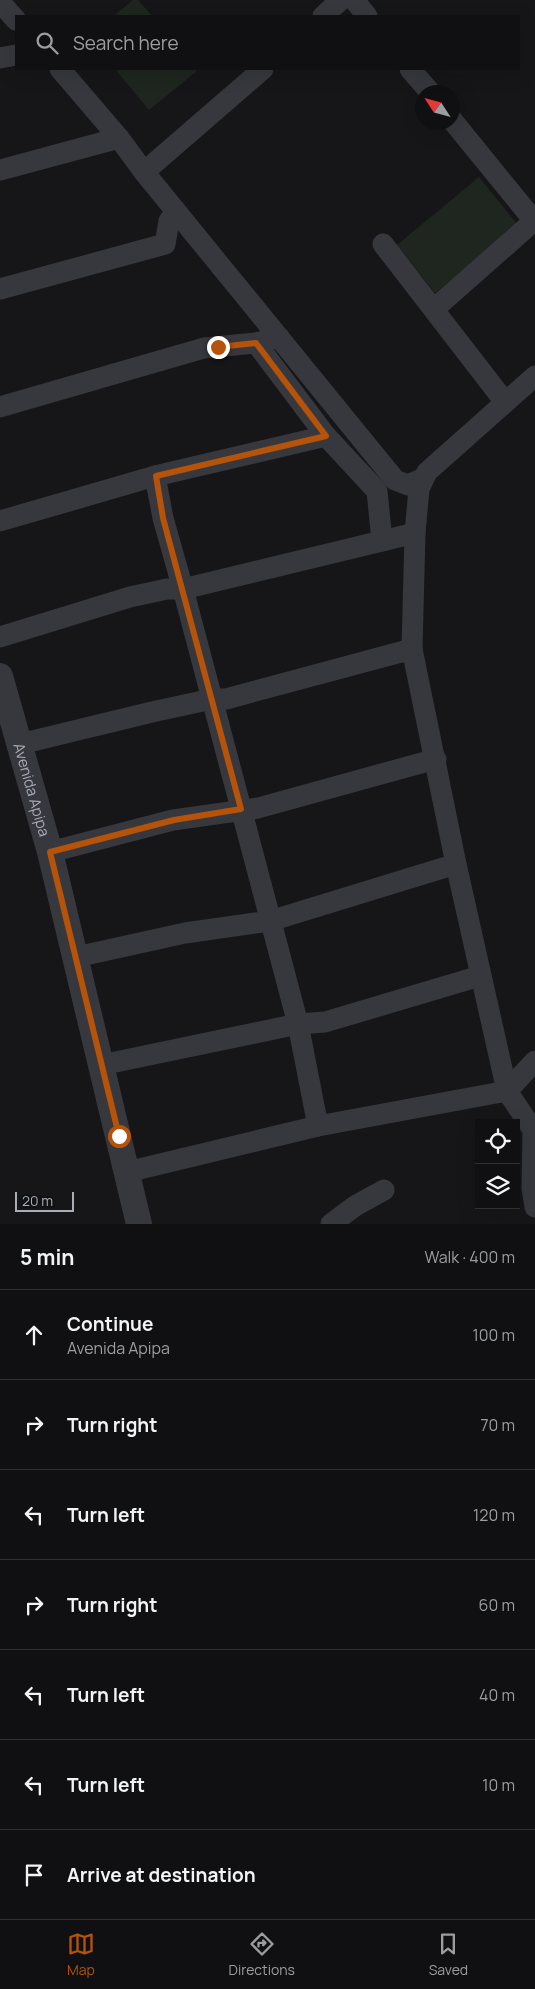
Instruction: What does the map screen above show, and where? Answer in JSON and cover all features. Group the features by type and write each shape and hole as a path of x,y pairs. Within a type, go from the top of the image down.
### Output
{"street":[{"path":"324,15 341,0"},
{"path":"354,0 367,15"},
{"path":"0,2 15,19"},
{"path":"0,58 15,55"},
{"path":"61,70 119,138 144,172 395,480 408,485 422,479"},
{"path":"144,172 262,70"},
{"path":"411,70 424,85"},
{"path":"434,309 535,221 460,130"},
{"path":"0,170 119,138"},
{"path":"0,289 165,244 169,222 176,211"},
{"path":"383,244 505,402"},
{"path":"0,407 204,348 256,343 279,336"},
{"path":"256,343 326,436 377,491 382,541"},
{"path":"535,376 427,472 422,479 415,533 412,649 480,976 507,1091 534,1131 532,1188 535,1207"},
{"path":"0,521 156,476 326,436"},
{"path":"156,476 163,518 298,1024 318,1126"},
{"path":"0,637 130,597 167,589 183,589 415,533"},
{"path":"20,744 212,699 226,699 412,649"},
{"name":"Avenida Apipa","path":"0,676 50,852 128,1172 138,1224"},
{"path":"50,852 174,820 258,808 436,759"},
{"path":"76,957 185,933 270,921 456,864"},
{"path":"101,1065 298,1024 324,1022 480,976"},
{"path":"128,1172 318,1126 507,1091 535,1061"},
{"path":"331,1224 355,1206 384,1190"}],"shaded area":[{"path":"133,0 138,0 151,15 115,15"},
{"path":"116,70 197,71 149,110"},
{"path":"479,177 518,225 435,293 397,245"}],"route":[{"path":"119,1136 50,852 174,820 241,809 163,518 156,476 326,436 256,343 218,347"}]}
